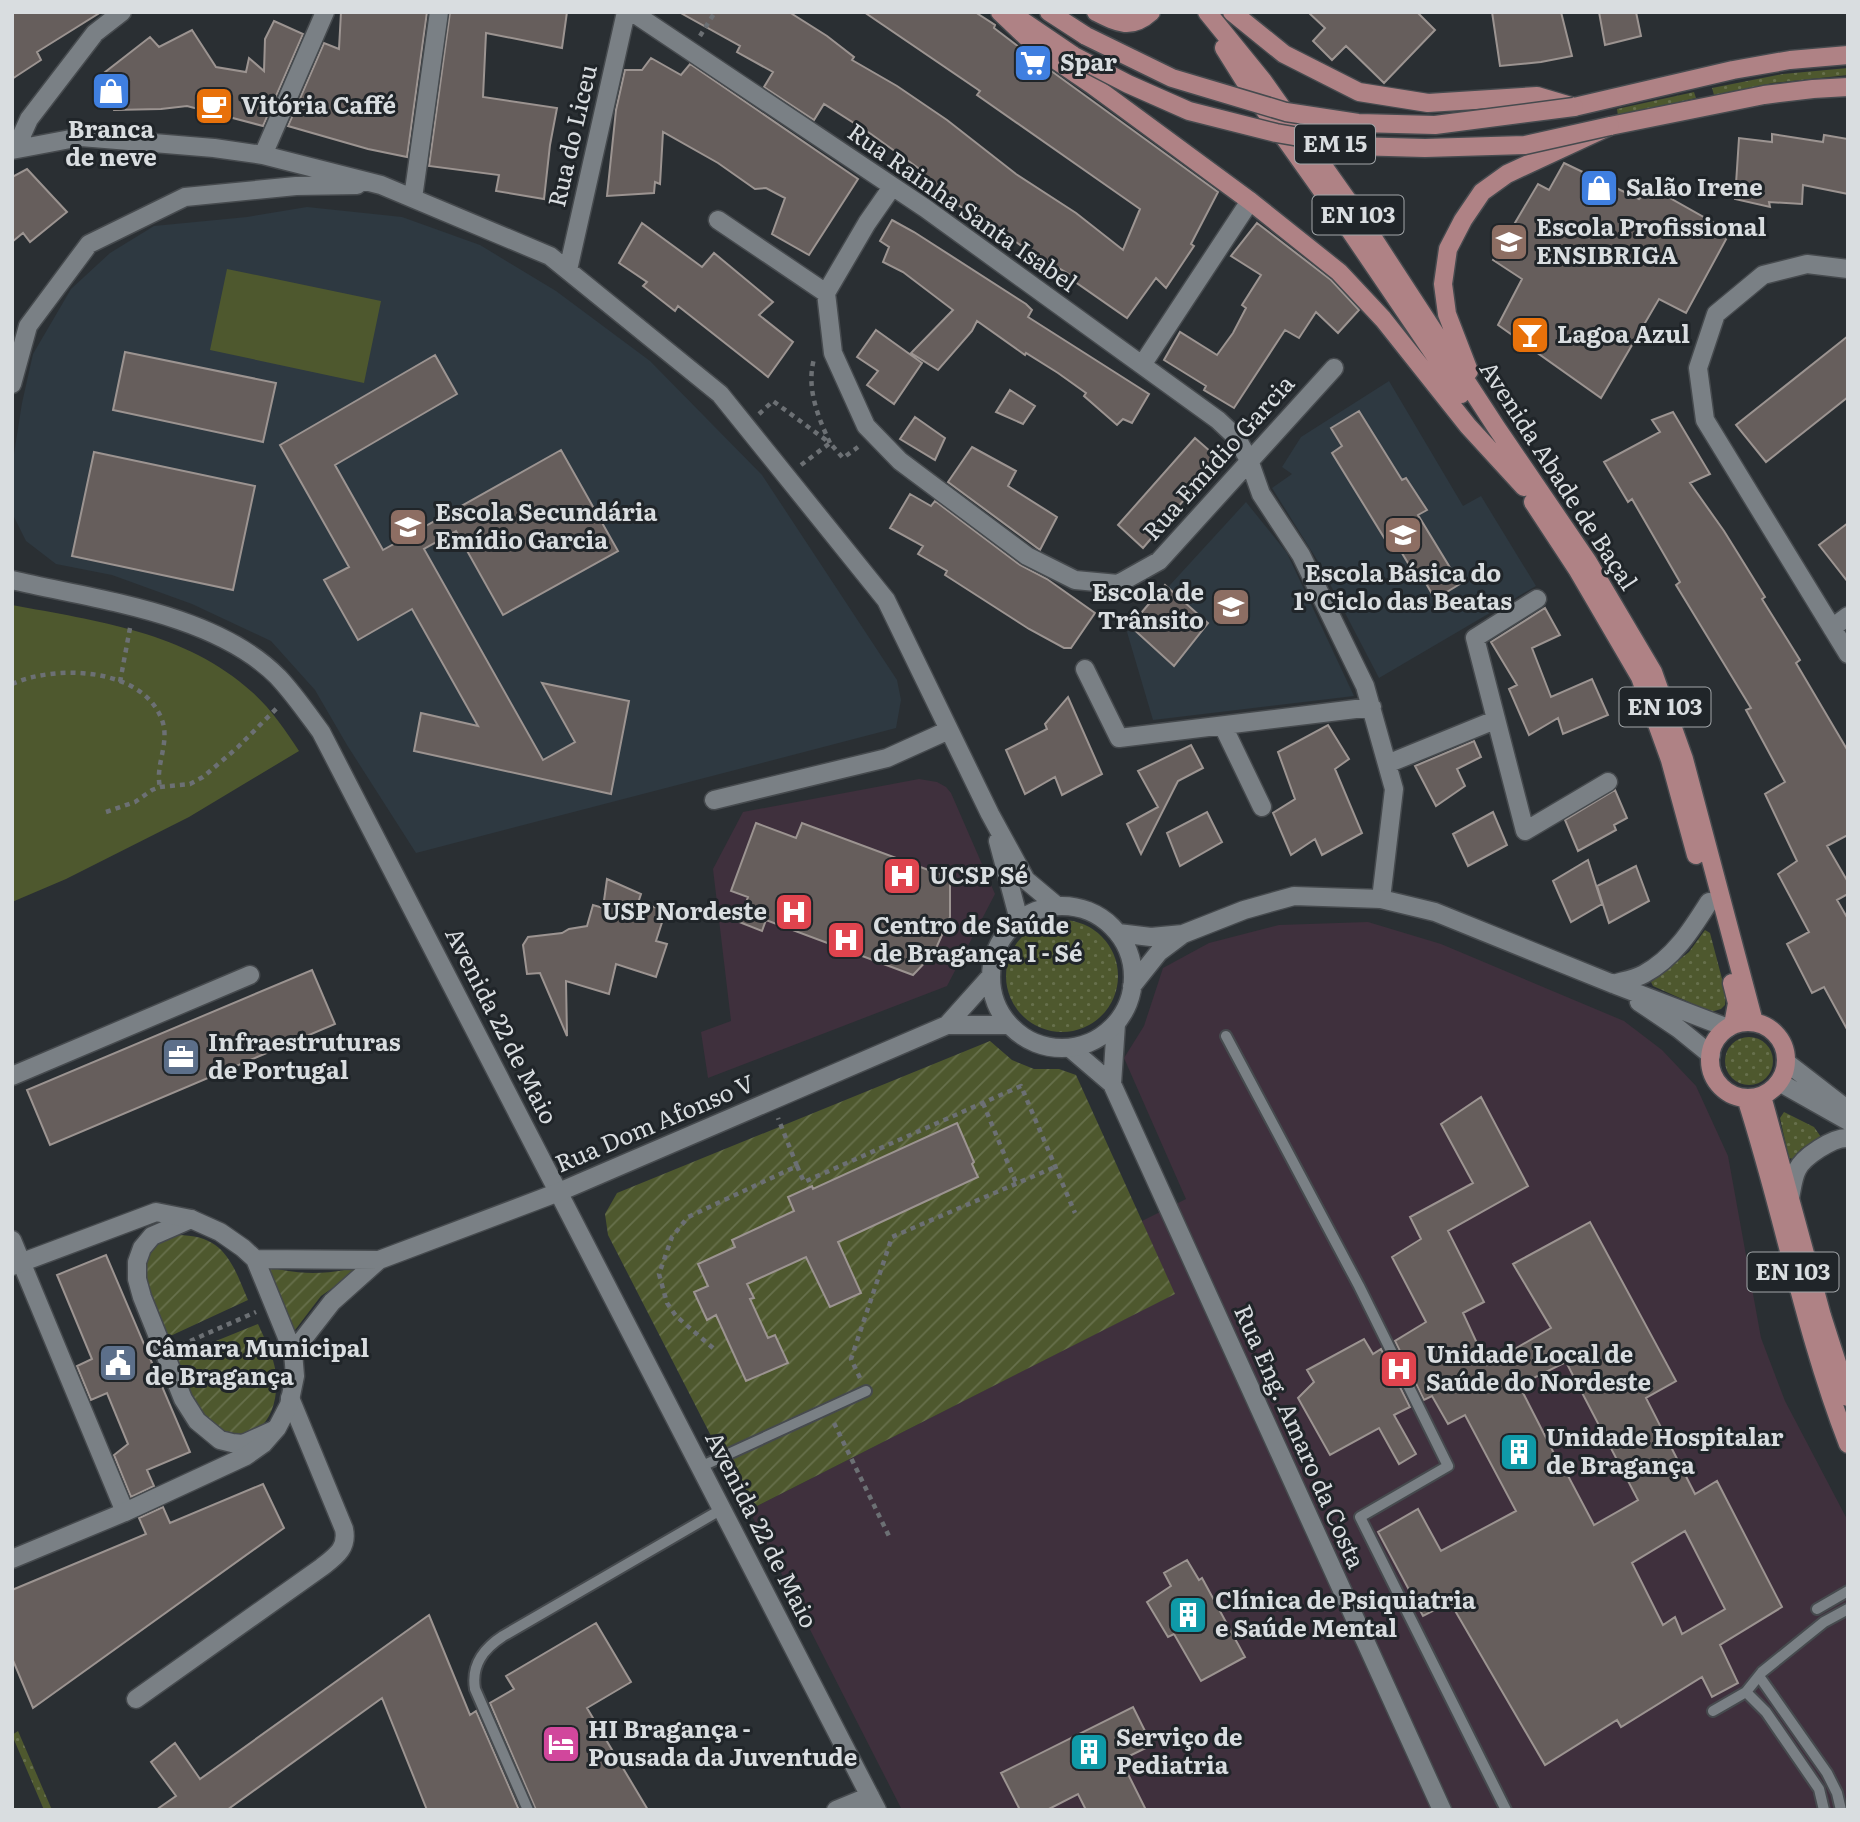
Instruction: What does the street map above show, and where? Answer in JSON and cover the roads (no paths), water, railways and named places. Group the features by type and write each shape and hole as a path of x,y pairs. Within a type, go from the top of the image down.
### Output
{"main road":[{"path":"1000,12 1038,48 1250,201 1339,272 1382,319 1468,426 1524,487"},
{"name":"EM 15","path":"1009,12 1074,56 1128,85 1189,111 1276,134 1352,146 1425,148 1525,145 1764,95 1848,87"},
{"name":"EM 15","path":"1049,12 1086,36 1172,78 1286,112 1358,123 1435,125 1574,107 1733,70 1790,60 1848,55"},
{"path":"1096,12 1119,24 1140,22 1151,12"},
{"name":"Avenida Abade de Baçal","path":"1202,12 1249,89 1347,226 1524,487 1577,569 1640,677 1670,760 1737,1003 1730,1026 1716,1040 1711,1055"},
{"name":"Avenida Abade de Baçal","path":"1208,12 1263,81 1360,218 1496,427 1588,562 1653,672 1684,758 1754,1022"},
{"path":"1233,12 1284,54 1359,92 1428,103 1537,96 1574,107"},
{"path":"1496,427 1463,358 1447,314 1443,284 1448,249 1482,192 1507,174 1610,126"},
{"path":"1711,1055 1711,1067 1716,1079 1723,1089 1734,1095 1754,1097 1772,1090 1779,1082 1786,1062 1786,1051 1774,1032 1754,1022 1730,1026"},
{"name":"EN 103","path":"1754,1097 1790,1198 1822,1316 1848,1396"},
{"name":"EN 103","path":"1754,1097 1758,1135 1795,1281 1848,1444"}],"street":[{"path":"14,149 29,119 95,33 121,12"},
{"path":"263,155 325,12"},
{"path":"413,198 439,12"},
{"name":"Rua do Liceu","path":"568,270 626,12"},
{"name":"Rua Rainha Santa Isabel","path":"632,12 892,187 1218,420 1236,437 1249,460 1261,494 1301,555 1365,686 1394,789 1381,899"},
{"path":"14,149 81,137 214,148 263,155 381,185 550,256 720,394 886,600 990,814 1026,880 1057,906"},
{"path":"12,384 28,326 89,244 186,197 296,186 381,185"},
{"path":"718,220 826,293 867,223 892,187"},
{"path":"1142,365 1250,201"},
{"path":"1848,269 1807,264 1763,275 1716,314 1698,368 1705,420 1848,654"},
{"name":"Rua Emídio Garcia","path":"826,293 833,353 866,426 900,461 1027,556 1075,580 1118,584 1159,561 1334,368"},
{"name":"Avenida 22 de Maio","path":"12,580 138,608 190,624 251,656 277,676 321,732 874,1803"},
{"path":"1537,599 1475,638 1525,831 1608,782"},
{"path":"1832,628 1848,616"},
{"path":"1085,669 1119,738 1371,707"},
{"path":"1387,764 1495,720"},
{"path":"1223,726 1262,807"},
{"path":"714,800 887,758 949,730"},
{"path":"990,814 1019,920"},
{"path":"1132,986 1159,952 1183,934 1244,910 1294,896 1381,899 1434,912 1613,984 1730,1026"},
{"path":"1613,984 1644,974 1667,958 1685,939 1710,901"},
{"path":"1057,906 1091,912 1105,921 1118,933 1130,958 1132,986 1127,1006 1116,1024 1095,1040 1070,1048 1037,1044 1009,1025 996,1002 990,977 994,955 1003,936 1019,920 1037,910 1057,906"},
{"path":"1118,933 1151,937 1183,934"},
{"path":"12,1076 250,975"},
{"name":"Rua Dom Afonso V","path":"947,1025 990,977"},
{"path":"1613,984 1679,1029 1711,1055"},
{"name":"Rua Eng. Amaro da Costa","path":"1112,1084 1116,1024"},
{"name":"Rua Dom Afonso V","path":"293,1352 331,1301 379,1260 559,1192 947,1025 1009,1025"},
{"name":"Rua Eng. Amaro da Costa","path":"1070,1048 1112,1084 1442,1810"},
{"path":"1786,1062 1848,1110"},
{"path":"1779,1082 1848,1121"},
{"path":"1790,1198 1797,1168 1828,1143 1843,1137 1848,1138"},
{"path":"12,1559 125,1512 246,1456 263,1444 278,1428 295,1376 293,1352 255,1259 220,1232 191,1219 156,1212 17,1264"},
{"path":"191,1219 152,1236 142,1248 137,1262 137,1279 142,1297 183,1399 197,1421 220,1440 243,1444 278,1428"},
{"path":"12,1240 17,1264 125,1512"},
{"name":"Rua Dom Afonso V","path":"255,1259 379,1260"},
{"path":"136,1699 322,1567 344,1546 344,1529 290,1398"},
{"path":"836,1810 874,1803"}],"lane":[{"path":"1226,1036 1359,1286 1448,1466 1360,1517 1506,1810"},
{"path":"700,1467 866,1391"},
{"path":"528,1810 475,1689 474,1670 481,1655 503,1636 722,1509"},
{"path":"1818,1609 1848,1591"},
{"path":"1713,1711 1746,1692 1759,1676 1824,1622 1848,1609"},
{"path":"1759,1676 1827,1773 1838,1793 1841,1810"},
{"path":"1746,1692 1766,1712 1819,1789 1824,1810"}],"place":[{"name":"Spar","path":"1033,63"},
{"name":"Branca de neve","path":"111,91"},
{"name":"Vitória Caffé","path":"214,106"},
{"name":"Salão Irene","path":"1599,188"},
{"name":"Escola Profissional ENSIBRIGA","path":"1509,242"},
{"name":"Lagoa Azul","path":"1530,335"},
{"name":"Escola Secundária Emídio Garcia","path":"408,527"},
{"name":"Escola Básica do 1º Ciclo das Beatas","path":"1403,535"},
{"name":"Escola de Trânsito","path":"1231,607"},
{"name":"UCSP Sé","path":"902,876"},
{"name":"USP Nordeste","path":"794,912"},
{"name":"Centro de Saúde de Bragança I - Sé","path":"846,940"},
{"name":"Infraestruturas de Portugal","path":"181,1057"},
{"name":"Câmara Municipal de Bragança","path":"118,1363"},
{"name":"Unidade Local de Saúde do Nordeste","path":"1399,1369"},
{"name":"Unidade Hospitalar de Bragança","path":"1519,1452"},
{"name":"Clínica de Psiquiatria e Saúde Mental","path":"1188,1615"},
{"name":"HI Bragança - Pousada da Juventude","path":"561,1744"},
{"name":"Serviço de Pediatria","path":"1089,1752"}]}
